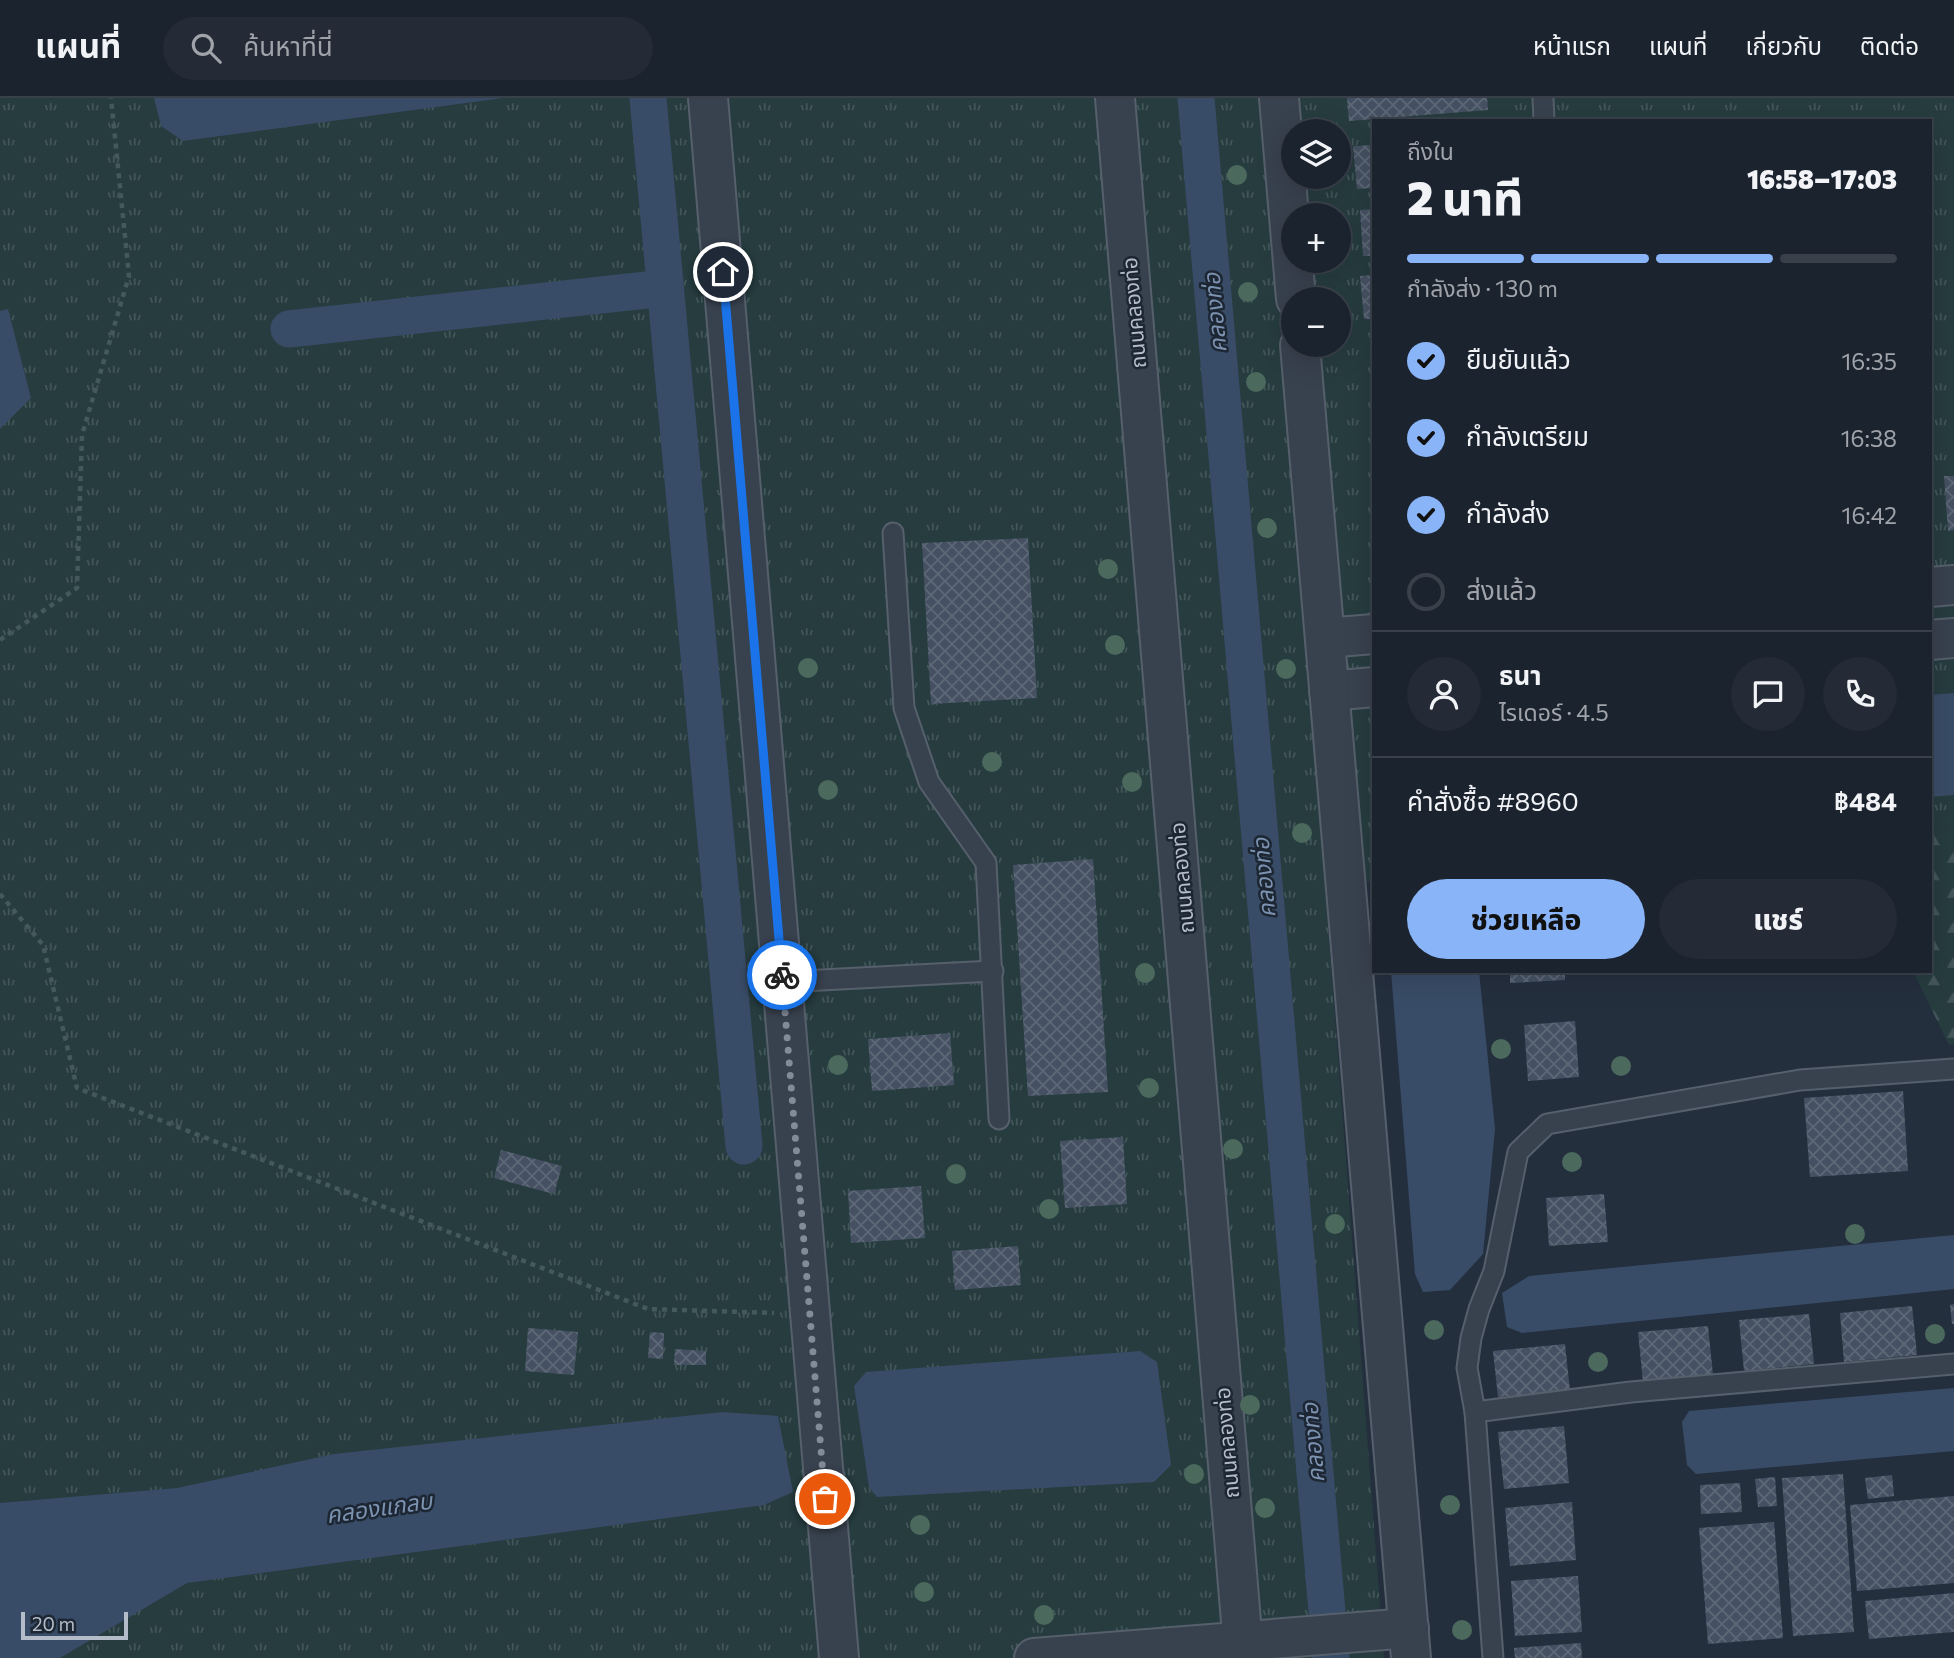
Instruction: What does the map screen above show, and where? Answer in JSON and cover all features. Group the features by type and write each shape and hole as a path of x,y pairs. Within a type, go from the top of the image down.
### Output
{"street":[{"path":"708,98 839,1658"},
{"name":"ถนนคลองท่อ","path":"1115,98 1243,1650"},
{"path":"1279,98 1295,287"},
{"path":"1034,1658 1243,1650 1282,1638 1368,1631 1410,1643 1301,357"},
{"path":"1932,587 1954,585"},
{"path":"1325,638 1372,634"},
{"path":"1932,640 1954,638"},
{"path":"1329,691 1372,687"}],"lane":[{"path":"1543,98 1545,119"},
{"path":"893,533 904,708 929,782 986,863 999,1119"},
{"path":"783,982 993,971"},
{"path":"1493,1658 1475,1412 1467,1368 1471,1338 1494,1270 1518,1152 1547,1124 1800,1080 1954,1069"},
{"path":"1475,1412 1631,1392 1954,1364"}],"path":[{"path":"0,640 77,588 82,435 129,276 111,98"},
{"path":"0,894 43,945 77,1088 648,1309 810,1313"}],"green space":[{"path":"0,98 1954,98 1954,828 1932,830 1932,119 1372,119 1372,881 1325,886 1384,1658 0,1658"},
{"path":"1954,828 1954,1044 1949,1045 1914,973 1932,973 1932,830"}],"water":[{"path":"154,98 503,98 183,141 161,126"},
{"path":"8,309 31,398 0,429 0,311"},
{"path":"1954,693 1954,795 1932,797 1932,695"},
{"path":"1391,973 1479,973 1495,1129 1483,1254 1450,1290 1423,1292 1415,1274"},
{"path":"1954,1235 1954,1289 1522,1333 1507,1327 1502,1293 1529,1276"},
{"path":"1140,1351 1157,1362 1171,1465 1154,1482 877,1497 869,1487 854,1386 866,1372"},
{"path":"1954,1388 1954,1451 1696,1474 1687,1465 1682,1422 1689,1411"},
{"name":"คลองแกลบ","path":"722,1412 778,1416 793,1492 764,1505 187,1583 60,1658 0,1658 0,1503 177,1488 334,1454"}],"building":[{"path":"1347,98 1487,98 1488,110 1351,121"},
{"path":"1372,145 1372,188 1357,189 1353,146"},
{"path":"1372,209 1372,256 1363,256 1360,210"},
{"path":"1372,275 1372,319 1364,319 1360,276"},
{"path":"1944,476 1954,476 1954,530 1948,531"},
{"path":"1028,538 1037,698 931,704 922,543"},
{"path":"1093,859 1108,1092 1028,1096 1013,865"},
{"path":"1510,973 1565,973 1565,980 1510,983"},
{"path":"1575,1021 1579,1077 1528,1081 1524,1025"},
{"path":"950,1033 954,1085 872,1091 868,1039"},
{"path":"1903,1091 1908,1171 1810,1177 1804,1098"},
{"path":"1123,1137 1127,1204 1065,1208 1060,1141"},
{"path":"501,1150 562,1166 554,1194 494,1178"},
{"path":"921,1186 925,1238 851,1243 848,1191"},
{"path":"1604,1194 1608,1242 1549,1246 1546,1198"},
{"path":"1018,1246 1021,1285 955,1290 952,1251"},
{"path":"1954,1304 1954,1324 1952,1324 1950,1305"},
{"path":"1912,1306 1917,1355 1844,1362 1840,1313"},
{"path":"1809,1314 1814,1364 1744,1371 1739,1320"},
{"path":"1708,1326 1713,1375 1643,1382 1638,1332"},
{"path":"528,1328 578,1332 574,1375 525,1371"},
{"path":"650,1332 664,1333 663,1359 648,1358"},
{"path":"1565,1344 1570,1391 1498,1397 1493,1351"},
{"path":"675,1349 706,1351 706,1365 674,1365"},
{"path":"1564,1426 1569,1483 1504,1489 1498,1432"},
{"path":"1843,1474 1854,1632 1793,1636 1782,1478"},
{"path":"1892,1475 1894,1496 1868,1499 1865,1478"},
{"path":"1775,1477 1777,1506 1758,1507 1755,1479"},
{"path":"1740,1483 1742,1512 1701,1514 1700,1485"},
{"path":"1954,1496 1954,1583 1857,1591 1850,1505"},
{"path":"1572,1502 1576,1560 1510,1566 1505,1508"},
{"path":"1774,1522 1783,1638 1708,1644 1699,1528"},
{"path":"1578,1576 1582,1632 1515,1636 1511,1581"},
{"path":"1954,1593 1954,1632 1869,1639 1865,1601"},
{"path":"1581,1643 1582,1658 1515,1658 1514,1648"}],"waterway":[{"path":"648,98 744,1146"},
{"name":"คลองท่อ","path":"1196,98 1331,1658"},
{"path":"289,329 665,288"}],"way so far":[{"path":"782,975 825,1499"}],"route":[{"path":"723,272 782,975"}]}
